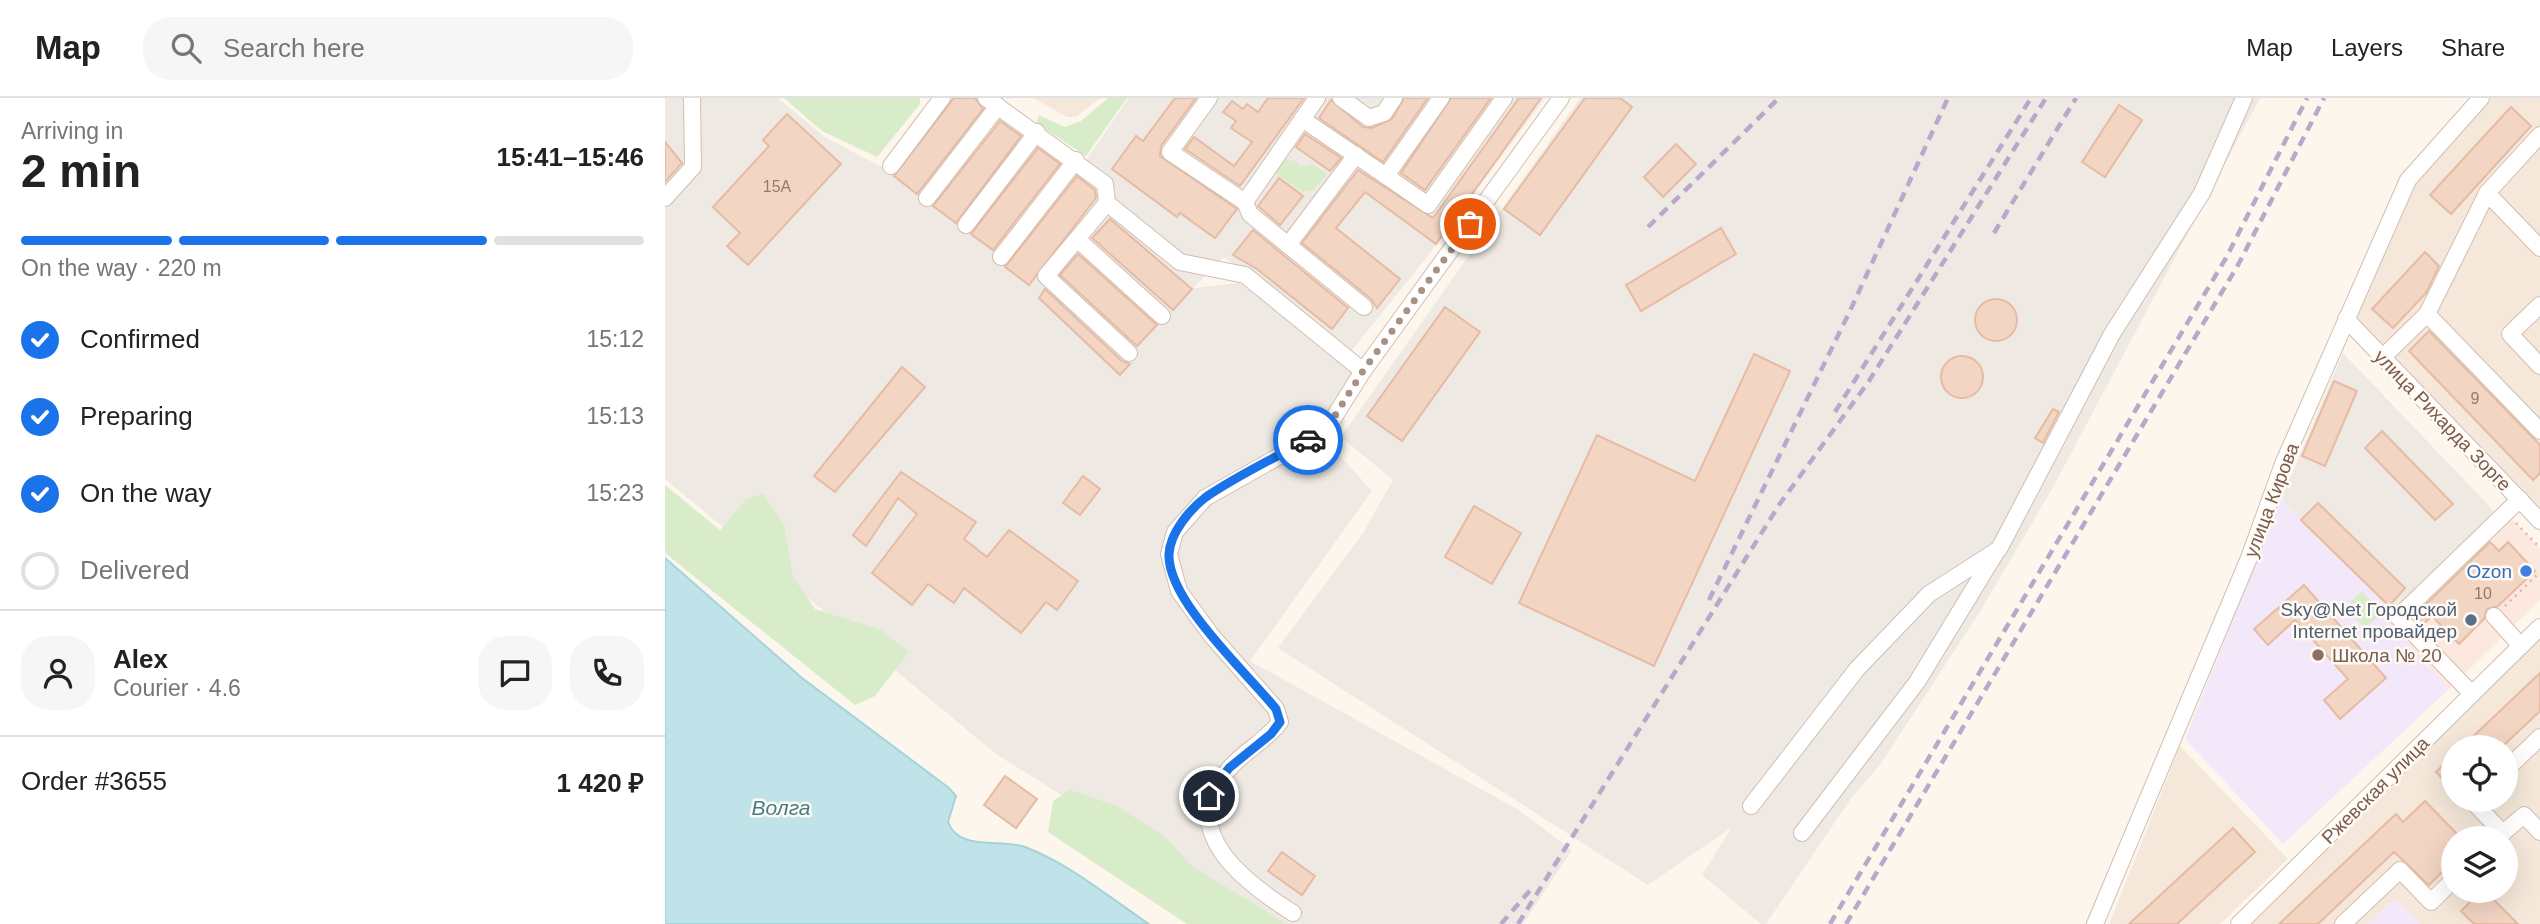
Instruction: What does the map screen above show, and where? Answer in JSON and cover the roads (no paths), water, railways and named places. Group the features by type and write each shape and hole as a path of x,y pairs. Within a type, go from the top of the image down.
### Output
{"street":[{"path":"665,198 693,167 692,98"},
{"path":"891,166 942,98"},
{"path":"1209,98 1170,152 1245,202 1250,214 1364,307"},
{"path":"1245,202 1317,98"},
{"path":"1341,98 1369,118 1384,113 1394,98"},
{"path":"1387,176 1441,98"},
{"path":"1302,119 1428,205 1504,98"},
{"path":"1293,914 1234,870 1216,845 1209,796 1229,768 1271,734 1280,722 1276,709 1211,635 1179,591 1169,554 1175,532 1205,498 1315,436 1331,422 1363,371 1561,98"},
{"path":"1802,833 1917,682 1999,549 2112,334 2202,193 2244,98"},
{"name":"улица Кирова","path":"2095,924 2249,558 2283,464 2408,180 2481,98"},
{"path":"927,198 992,102 1076,160 1105,184 1108,203 1180,261 1245,275 1363,371"},
{"path":"966,225 1037,132"},
{"path":"2383,357 2427,314 2487,193 2540,135"},
{"path":"1288,245 1356,155"},
{"path":"1001,257 1076,160"},
{"path":"2487,193 2540,248"},
{"path":"1108,203 1041,282 1129,353"},
{"path":"1077,239 1161,316"},
{"path":"2540,305 2509,334 2540,366"},
{"path":"2427,314 2540,431"},
{"name":"улица Рихарда Зорге","path":"2346,319 2532,507"},
{"path":"2472,694 2398,617 2506,513 2532,507"},
{"path":"1751,806 1857,669 1929,594 1999,549"},
{"path":"2494,616 2521,646"},
{"name":"Ржевская улица","path":"2239,924 2540,627"},
{"path":"2518,758 2540,737"},
{"path":"2481,812 2492,826"},
{"path":"2511,826 2524,815 2540,832"},
{"path":"2343,924 2400,870 2431,902 2441,892"}],"water":[{"name":"Волга","path":"665,558 802,678 949,788 956,796 948,822 953,831 971,841 1015,845 1042,854 1074,872 1149,924 665,924"}],"railway":[{"path":"1648,227 1779,98"},
{"path":"1709,600 1849,313 1948,98"},
{"path":"1835,412 2031,98"},
{"path":"1518,924 1779,505 1869,381 2046,98"},
{"path":"1994,233 2076,98"},
{"path":"1830,924 2226,258 2307,98"},
{"path":"1846,924 2238,265 2324,98"},
{"path":"1501,924 1533,887"}],"place":[{"name":"Ozon","path":"2526,571"},
{"name":"Sky@Net Городской Internet провайдер","path":"2471,620"},
{"name":"Школа № 20","path":"2318,655"}]}
